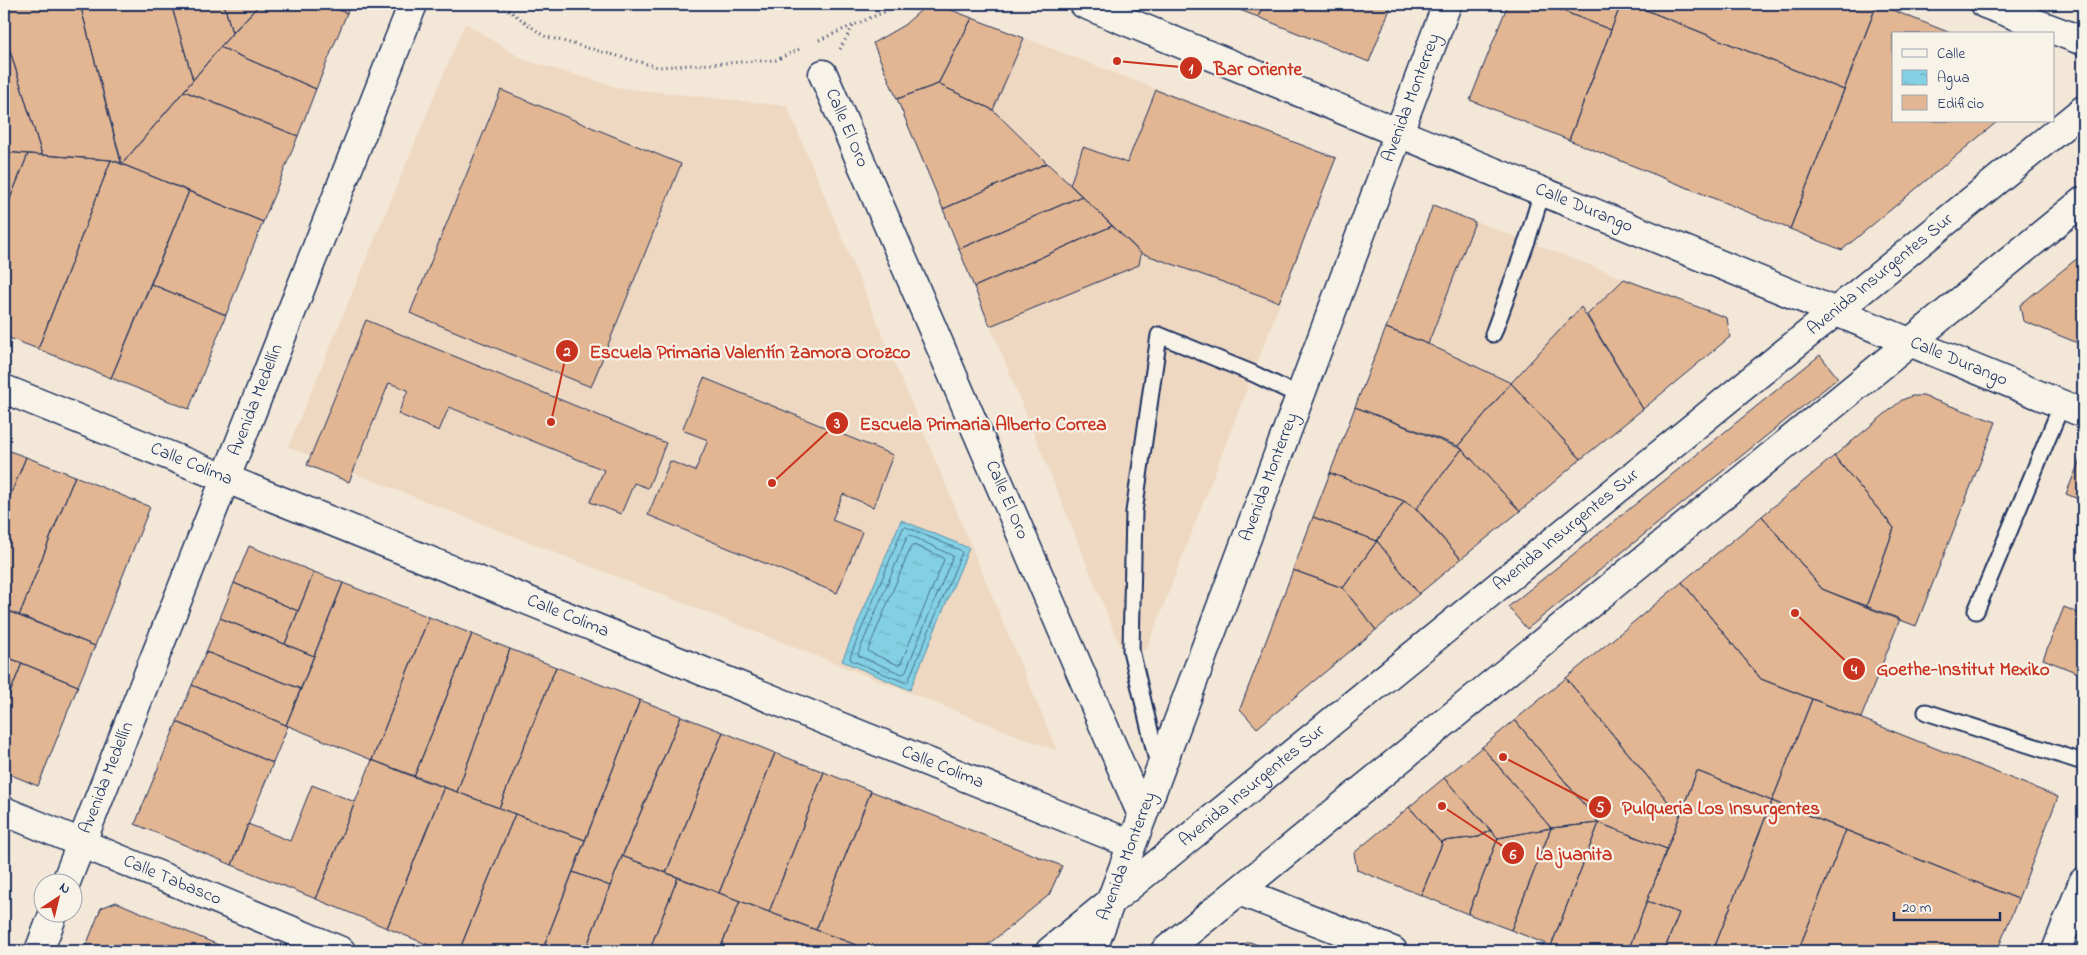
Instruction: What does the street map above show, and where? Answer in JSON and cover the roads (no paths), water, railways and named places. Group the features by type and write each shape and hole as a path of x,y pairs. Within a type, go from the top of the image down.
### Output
{"street":[{"name":"Avenida Medellín","path":"70,872 413,4"},
{"name":"Calle Durango","path":"1084,4 2072,409"},
{"name":"Avenida Monterrey","path":"1092,951 1447,4"},
{"path":"1985,4 2083,42"},
{"name":"Calle El Oro","path":"823,74 1142,815"},
{"name":"Avenida Insurgentes Sur","path":"1050,951 2083,110"},
{"path":"1165,951 2083,201"},
{"name":"Calle Colima","path":"4,389 1131,844"},
{"name":"Calle Tabasco","path":"4,811 341,951"},
{"path":"2056,951 2083,882"},
{"path":"1239,891 1393,951"},
{"path":"39,951 50,922"}],"lane":[{"path":"1493,334 1527,241 1542,192"},
{"path":"1159,769 1131,650 1134,512 1159,336 1252,373 1300,396"},
{"path":"1976,611 2072,409"},
{"path":"1926,712 2083,762"}],"water":[{"path":"901,520 969,548 910,690 842,661"}],"place":[{"name":"Bar Oriente","path":"1117,61"},
{"name":"Escuela Primaria Valentín Zamora Orozco","path":"551,422"},
{"name":"Escuela Primaria Alberto Correa","path":"772,483"},
{"name":"Goethe-Institut Mexiko","path":"1795,613"},
{"name":"Pulqueria Los Insurgentes","path":"1503,757"},
{"name":"La juanita","path":"1442,806"}]}
